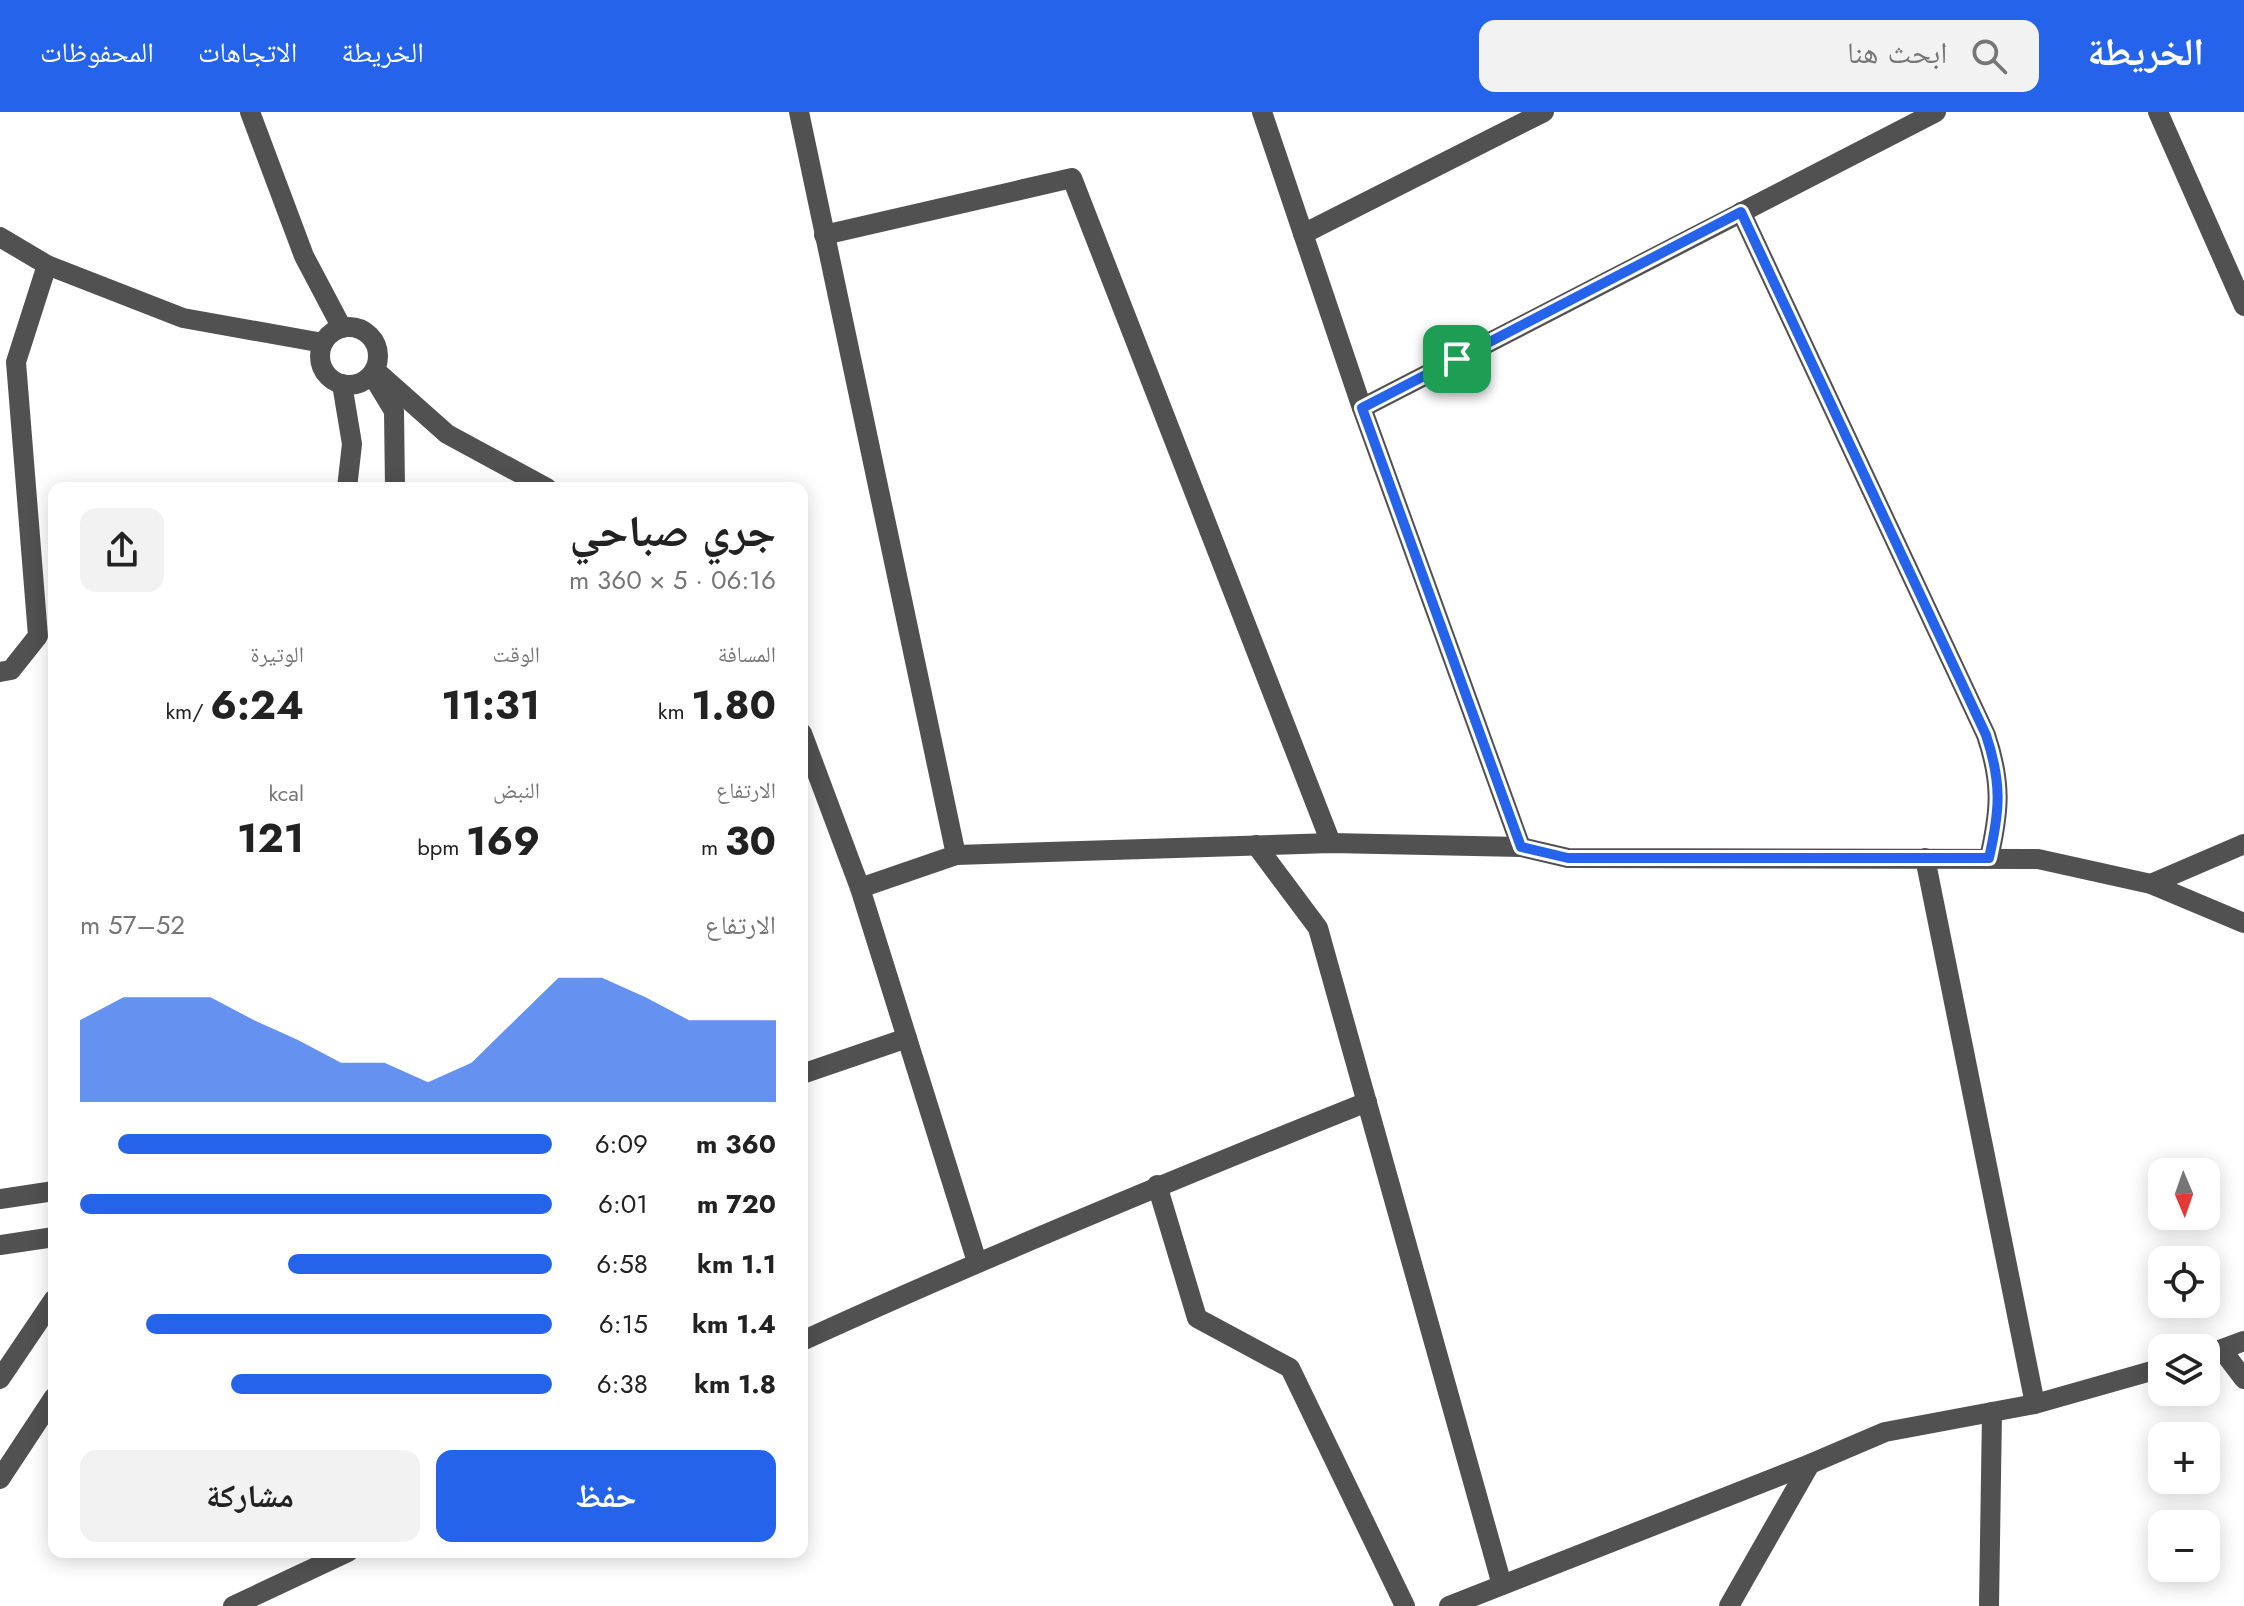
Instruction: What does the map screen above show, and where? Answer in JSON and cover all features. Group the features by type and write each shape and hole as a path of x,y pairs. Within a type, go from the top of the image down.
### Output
{"street":[{"path":"250,112 304,256 342,328"},
{"path":"799,112 956,855"},
{"path":"1262,112 1362,408 1521,847"},
{"path":"1303,234 1544,112"},
{"path":"1362,408 1936,112"},
{"path":"2158,112 2244,306"},
{"path":"824,235 1072,178 1331,843"},
{"path":"1741,212 1986,735 1997,768 1999,799 1989,858"},
{"path":"0,237 47,265 183,318 323,343"},
{"path":"0,672 11,670 38,636 16,362 47,265"},
{"path":"353,327 364,331 377,348 378,359 373,372 352,385 330,378 322,368 319,356 327,337 342,328 353,327"},
{"path":"373,372 394,411 395,482"},
{"path":"373,372 447,434 536,482"},
{"path":"342,384 352,444 348,482"},
{"path":"808,749 860,888 977,1262"},
{"path":"860,888 956,855 1331,843 1521,847 1568,858 2038,859 2151,884 2244,923"},
{"path":"2151,884 2244,844"},
{"path":"1256,845 1318,928 1502,1585"},
{"path":"1925,858 2035,1404"},
{"path":"808,1072 907,1038"},
{"path":"808,1338 1157,1185 1367,1102"},
{"path":"1157,1185 1197,1318 1290,1368 1405,1606"},
{"path":"0,1199 48,1192"},
{"path":"0,1245 48,1238"},
{"path":"0,1379 48,1308"},
{"path":"2220,1350 2244,1341"},
{"path":"2220,1357 2244,1379"},
{"path":"1449,1606 1885,1432 2035,1404 2148,1372"},
{"path":"0,1479 48,1406"},
{"path":"1989,1606 1992,1412"},
{"path":"1729,1606 1810,1464"},
{"path":"233,1606 335,1558"}],"route":[{"path":"1741,212 1986,735 1997,768 1999,799 1989,858 1568,858 1521,847 1362,408 1457,359 1741,212"}]}
